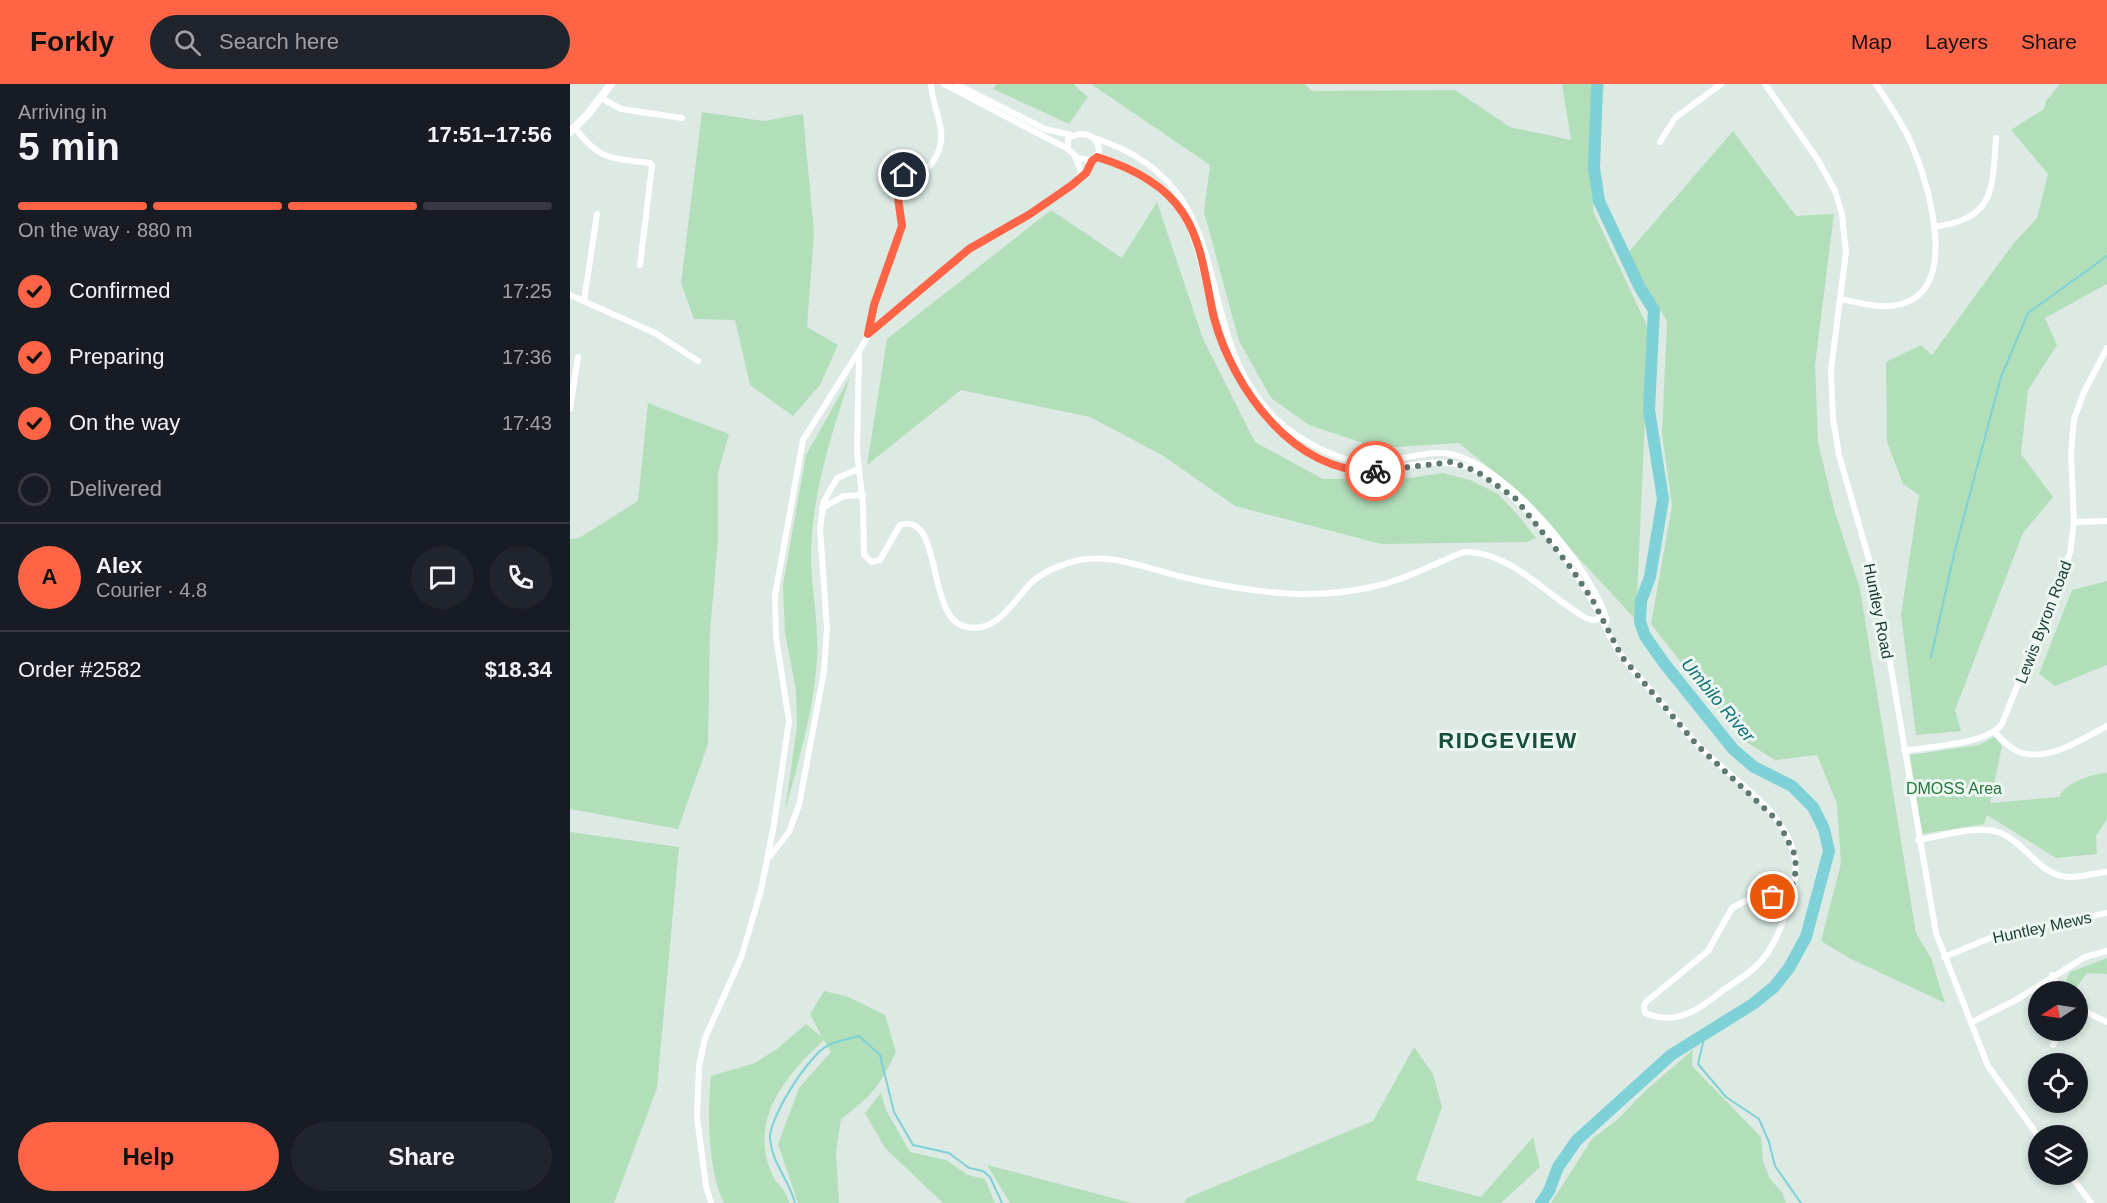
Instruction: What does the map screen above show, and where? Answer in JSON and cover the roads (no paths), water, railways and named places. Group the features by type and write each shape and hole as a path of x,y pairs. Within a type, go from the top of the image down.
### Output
{"street":[{"path":"611,84 572,130 595,152 617,159 650,163 652,166 640,265"},
{"path":"711,1203 706,1186 698,1117 699,1066 705,1038 741,958 768,859 789,721 776,637 775,595 799,456 810,426 868,334 874,305 902,226 898,202 899,183 908,172 930,166 939,150 942,128 931,84"},
{"path":"944,84 1070,152 1134,172 1173,200 1190,226 1209,281"},
{"path":"956,84 1046,129 1071,135 1082,134 1116,146 1139,159 1165,179 1178,194 1199,228 1225,351 1259,408 1289,440 1328,461 1360,471 1440,462 1476,471 1500,485 1531,516 1571,568 1604,619 1622,657 1698,746 1778,821 1795,855 1796,870 1791,891 1775,939 1765,957 1752,970 1696,1012 1663,1018 1645,1013 1644,1005 1647,1001 1708,951 1732,908 1749,899 1778,897 1791,891"},
{"path":"1660,142 1675,118 1722,84"},
{"name":"Huntley Road","path":"1766,84 1818,160 1839,201 1846,252 1831,370 1833,418 1842,465 1878,591 1932,918 1944,957 1972,1022 1981,1051 1996,1081 2030,1125"},
{"path":"1840,300 1892,306 1909,302 1919,295 1932,276 1934,267 1934,227 1927,184 1910,141 1876,84"},
{"path":"601,98 612,106 628,111 682,118"},
{"path":"1071,135 1067,141 1070,152 1080,166 1079,179"},
{"path":"868,334 969,249 1030,214 1079,179 1089,170 1100,149 1094,138"},
{"path":"1934,227 1964,221 1984,204 1991,188 1996,138"},
{"path":"584,301 597,214"},
{"path":"570,295 655,333 698,361"},
{"name":"Lewis Byron Road","path":"1995,732 2005,717 2065,570 2073,538 2074,522 2071,454 2074,419 2084,392 2107,348"},
{"path":"859,350 859,469 863,495 863,549 867,560 876,562 885,555 900,525 911,524 918,528 929,544 947,614 959,626 984,627 1000,618 1032,583 1048,571 1081,560 1108,559 1191,579 1299,596 1344,592 1385,584 1464,552 1477,552 1502,560 1586,618 1604,619"},
{"path":"570,409 578,357"},
{"path":"768,859 789,832 800,805 824,671 827,628 821,565 822,508 826,493 837,478 859,469"},
{"path":"822,508 844,496 863,495"},
{"path":"2074,522 2107,521"},
{"path":"1904,751 1980,738 1995,732 2015,750 2040,754 2058,750 2107,726"},
{"path":"1918,840 1972,831 1992,831 2007,837 2055,874 2068,877 2107,872"},
{"name":"Huntley Mews","path":"1944,957 2000,934 2107,913"},
{"path":"1972,1022 2016,1000 2052,975 2085,957 2107,951"},
{"path":"2052,975 2055,981"},
{"path":"2088,1013 2107,1022"},
{"path":"2053,1045 2055,1041"},
{"path":"2077,1185 2091,1203"}],"waterway":[{"name":"Umbilo River","path":"1541,1203 1549,1191 1558,1167 1577,1140 1671,1055 1753,1004 1774,987 1789,968 1806,937 1829,851 1824,829 1813,807 1792,786 1754,767 1733,749 1664,663 1645,636 1640,622 1641,601 1650,577 1663,499 1649,410 1654,310 1640,288 1599,201 1594,168 1597,84"},
{"path":"1931,657 1955,550 2001,377 2028,313 2107,256"},
{"path":"1705,1034 1698,1064 1726,1097 1759,1119 1769,1142 1775,1166 1801,1203"},
{"path":"795,1203 771,1148 771,1130 791,1088 819,1052 838,1041 859,1036 880,1055 894,1112 913,1145 949,1153 969,1168 983,1171 990,1177 1002,1203"}],"district":[{"name":"RIDGEVIEW","path":"1508,740"}],"park label":[{"name":"DMOSS Area","path":"1954,788"}]}
